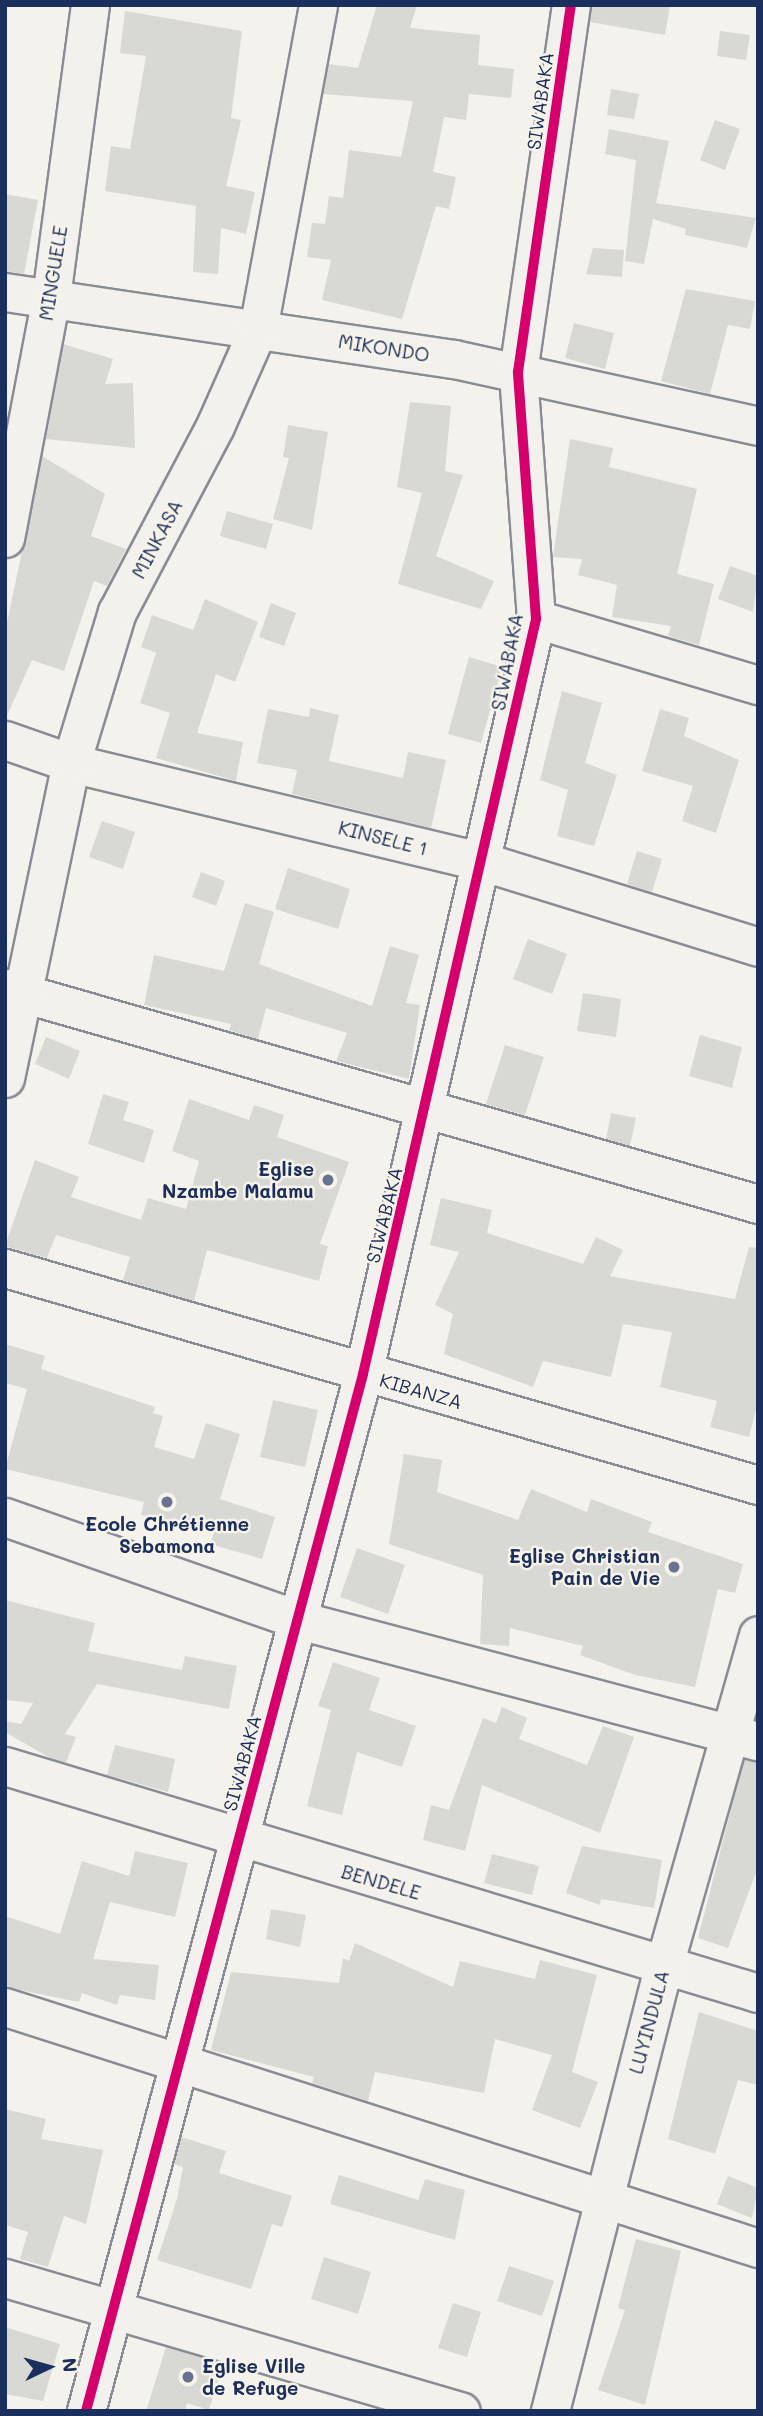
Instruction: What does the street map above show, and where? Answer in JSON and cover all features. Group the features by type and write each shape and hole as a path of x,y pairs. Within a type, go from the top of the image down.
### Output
{"street":[{"name":"MINGUELE","path":"5,538 51,297 90,5"},
{"name":"MINKASA","path":"5,1078 14,990 71,763 117,612 215,426 258,329 318,5"},
{"name":"SIWABAKA","path":"86,2411 109,2309 239,1841 363,1374 428,1109 536,619 518,372 571,5"},
{"name":"MIKONDO","path":"5,292 258,329 518,372 758,426"},
{"path":"536,619 758,685"},
{"name":"KINSELE 1","path":"5,740 71,763 484,862 758,947"},
{"path":"14,990 758,1204"},
{"name":"KIBANZA","path":"5,1268 363,1374 758,1485"},
{"path":"5,1517 299,1620 745,1737"},
{"name":"LUYINDULA","path":"550,2411 601,2202 664,1965 745,1737 758,1635"},
{"name":"BENDELE","path":"5,1766 239,1841 758,1993"},
{"path":"5,2007 601,2202 758,2248"},
{"path":"5,2278 461,2411"}],"building":[{"path":"377,5 417,5 410,28 480,35 478,65 514,69 511,98 469,94 466,120 444,117 433,172 456,177 449,209 436,206 402,319 322,300 331,260 307,257 312,223 325,224 329,196 343,198 349,150 401,157 413,101 323,94 328,64 358,68"},
{"path":"592,5 670,5 665,35 590,22"},
{"path":"125,11 242,31 231,118 241,120 226,186 255,192 246,234 221,228 218,274 193,272 196,206 105,191 111,146 130,149 146,56 120,53"},
{"path":"720,31 750,35 746,60 717,56"},
{"path":"611,89 639,94 634,119 607,115"},
{"path":"715,120 740,129 725,170 700,160"},
{"path":"609,129 669,141 656,203 756,218 747,248 685,235 686,229 653,219 644,264 625,261 636,160 605,154"},
{"path":"5,194 38,200 24,274 5,271"},
{"path":"593,248 624,250 622,277 586,274"},
{"path":"686,289 755,301 750,329 728,325 710,394 661,381"},
{"path":"574,323 614,333 605,369 565,358"},
{"path":"63,344 113,359 105,384 133,383 135,448 46,439"},
{"path":"410,402 451,406 445,471 463,475 436,556 494,581 481,609 398,584 422,493 397,487"},
{"path":"288,425 328,432 312,530 273,519 289,458 283,457"},
{"path":"570,439 613,448 609,467 697,489 677,574 714,584 699,645 668,636 671,626 612,617 617,585 578,575 582,559 553,557"},
{"path":"42,456 105,494 91,536 126,549 107,586 94,581 64,671 32,660 5,720 5,632"},
{"path":"227,511 273,524 266,549 220,536"},
{"path":"730,566 758,576 753,612 718,599"},
{"path":"205,599 258,622 235,682 216,674 197,733 243,742 236,781 156,758 170,713 140,703 156,653 141,647 152,615 193,630"},
{"path":"271,603 296,613 284,646 259,637"},
{"path":"469,657 502,667 481,743 448,734"},
{"path":"562,691 602,703 585,763 617,775 594,846 557,836 568,790 540,780"},
{"path":"310,708 339,715 329,761 403,778 408,752 446,760 431,828 292,794 297,770 257,763 268,709 309,717"},
{"path":"660,709 689,718 684,736 739,760 716,833 682,821 693,786 642,771"},
{"path":"102,821 135,832 123,869 89,857"},
{"path":"637,851 662,859 652,892 627,884"},
{"path":"288,868 350,889 338,929 275,909"},
{"path":"201,872 225,881 216,906 192,897"},
{"path":"245,903 274,912 259,964 372,1006 390,946 419,955 406,1003 420,1005 409,1079 336,1061 347,1033 266,1008 258,1039 229,1030 231,1024 144,1005 154,955 224,971"},
{"path":"528,939 567,954 552,994 513,979"},
{"path":"583,993 621,999 616,1037 577,1031"},
{"path":"700,1035 742,1047 732,1088 689,1076"},
{"path":"46,1037 80,1051 69,1079 35,1064"},
{"path":"505,1045 544,1057 525,1115 486,1104"},
{"path":"103,1094 129,1102 123,1120 154,1130 144,1163 88,1144"},
{"path":"189,1099 249,1120 254,1105 284,1115 277,1137 349,1162 320,1244 328,1246 319,1281 207,1250 194,1301 123,1280 130,1257 56,1235 47,1258 5,1246 35,1160 79,1177 71,1197 141,1220 148,1198 186,1209 199,1161 172,1151"},
{"path":"611,1113 636,1118 630,1146 606,1139"},
{"path":"441,1198 492,1210 487,1233 583,1264 596,1237 623,1250 610,1276 735,1299 749,1247 758,1248 758,1402 749,1437 710,1427 717,1401 660,1387 672,1332 623,1324 611,1377 543,1361 533,1387 444,1354 453,1314 435,1305 459,1252 430,1245"},
{"path":"5,1344 45,1356 41,1369 155,1407 153,1413 163,1416 154,1447 194,1459 206,1423 240,1434 220,1499 275,1517 262,1559 210,1544 214,1533 141,1515 144,1502 5,1469 27,1389 5,1383"},
{"path":"273,1400 318,1410 305,1467 260,1457"},
{"path":"404,1454 442,1460 437,1492 518,1520 531,1489 587,1512 591,1499 652,1522 648,1532 743,1564 735,1593 718,1589 695,1687 635,1675 580,1655 583,1646 510,1628 509,1646 480,1644 483,1575 389,1544"},
{"path":"357,1548 405,1565 388,1614 340,1597"},
{"path":"5,1600 95,1623 88,1651 182,1670 185,1656 237,1666 229,1709 97,1684 65,1734 76,1737 66,1763 50,1758 5,1732 5,1721 21,1724 33,1703 5,1700"},
{"path":"333,1662 380,1678 369,1710 416,1726 402,1767 357,1752 342,1815 307,1806 331,1710 318,1706"},
{"path":"502,1707 527,1718 519,1739 587,1765 603,1726 634,1737 600,1833 482,1785 465,1851 423,1840 431,1805 449,1810 483,1718 496,1723"},
{"path":"115,1745 175,1759 168,1792 107,1775"},
{"path":"744,1759 758,1761 758,1867 728,1948 698,1938"},
{"path":"582,1846 662,1860 654,1908 601,1899 600,1905 566,1893"},
{"path":"135,1851 188,1863 175,1917 110,1902 93,1959 159,1965 155,2000 120,1995 117,2005 82,1993 79,2002 5,1987 5,1916 60,1934 82,1861 129,1876"},
{"path":"492,1854 539,1866 532,1895 484,1883"},
{"path":"271,1909 306,1915 300,1947 266,1939"},
{"path":"355,1943 453,1987 460,1961 535,1979 540,1960 597,1975 572,2072 598,2082 580,2128 532,2110 552,2055 495,2039 484,2093 375,2072 368,2101 312,2083 314,2077 211,2050 231,1972 339,1983 343,1958 349,1961"},
{"path":"699,2012 758,2031 758,2085 738,2080 715,2154 668,2139"},
{"path":"5,2109 46,2119 41,2139 103,2150 86,2224 64,2216 48,2267 20,2259 28,2232 5,2225"},
{"path":"181,2137 226,2151 219,2173 292,2196 282,2227 272,2224 251,2289 157,2260 177,2199 183,2167 174,2164"},
{"path":"339,2175 418,2200 425,2179 465,2190 455,2240 330,2204"},
{"path":"728,2176 758,2188 752,2218 717,2204"},
{"path":"636,2239 681,2251 645,2405 598,2390 625,2310 618,2308"},
{"path":"324,2257 371,2272 358,2314 311,2299"},
{"path":"509,2266 554,2281 542,2316 497,2301"},
{"path":"453,2303 481,2312 467,2357 438,2348"},
{"path":"5,2327 60,2344 43,2401 5,2394"},
{"name":"Eglise Ville de Refuge","path":"166,2347 223,2363 209,2410 187,2403 185,2411 146,2411"}],"cycle path":[{"path":"86,2411 363,1374 536,619 518,372 571,5"}],"place":[{"name":"Eglise Nzambe Malamu","path":"328,1180"},
{"name":"Ecole Chrétienne Sebamona","path":"167,1502"},
{"name":"Eglise Christian Pain de Vie","path":"674,1567"},
{"name":"Eglise Ville de Refuge","path":"188,2377"}]}
